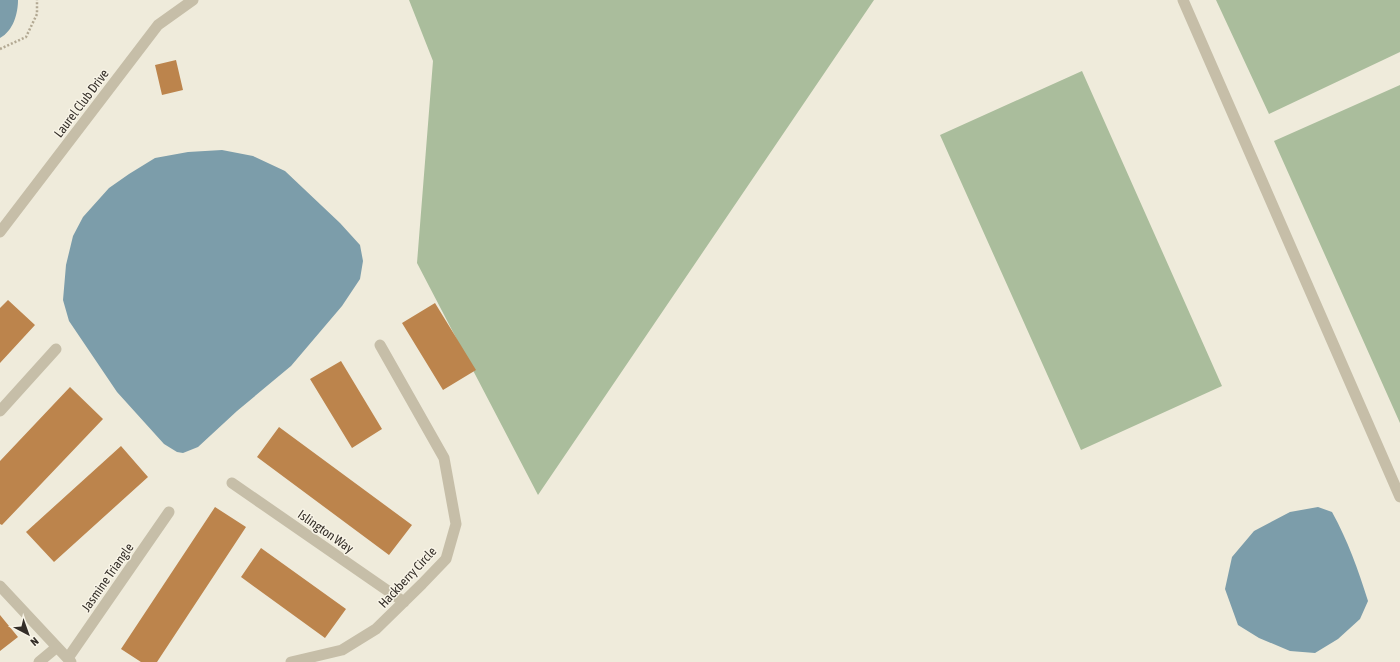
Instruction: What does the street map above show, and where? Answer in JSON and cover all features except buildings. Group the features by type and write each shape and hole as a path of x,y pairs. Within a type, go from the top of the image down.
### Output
{"street":[{"name":"Laurel Club Drive","path":"0,232 158,25 193,0"},
{"path":"1183,0 1400,497"},
{"name":"Hackberry Circle","path":"291,662 342,650 376,629 446,559 456,524 444,458 380,346"},
{"path":"0,411 56,349"},
{"name":"Islington Way","path":"232,483 404,602"},
{"name":"Jasmine Triangle","path":"70,660 169,512"},
{"path":"0,586 70,660"},
{"path":"39,662 57,647"}],"path":[{"path":"0,49 26,36 37,14 37,0"}],"green space":[{"path":"409,0 874,0 538,495 417,263 433,61"},
{"path":"1216,0 1400,0 1400,52 1269,114"},
{"path":"1082,71 1222,386 1081,450 940,135"},
{"path":"1400,85 1400,423 1274,141"}],"water":[{"path":"0,0 18,0 14,22 5,35 0,38"},
{"path":"222,150 253,156 285,171 340,223 360,245 363,261 360,279 342,306 291,366 237,411 198,447 183,453 177,452 164,444 117,392 69,321 63,300 66,265 73,236 83,217 109,188 155,158 188,152"},
{"path":"1318,507 1332,512 1352,555 1368,601 1360,619 1338,639 1315,653 1290,651 1259,638 1238,625 1225,589 1232,557 1254,531 1290,512"}]}
